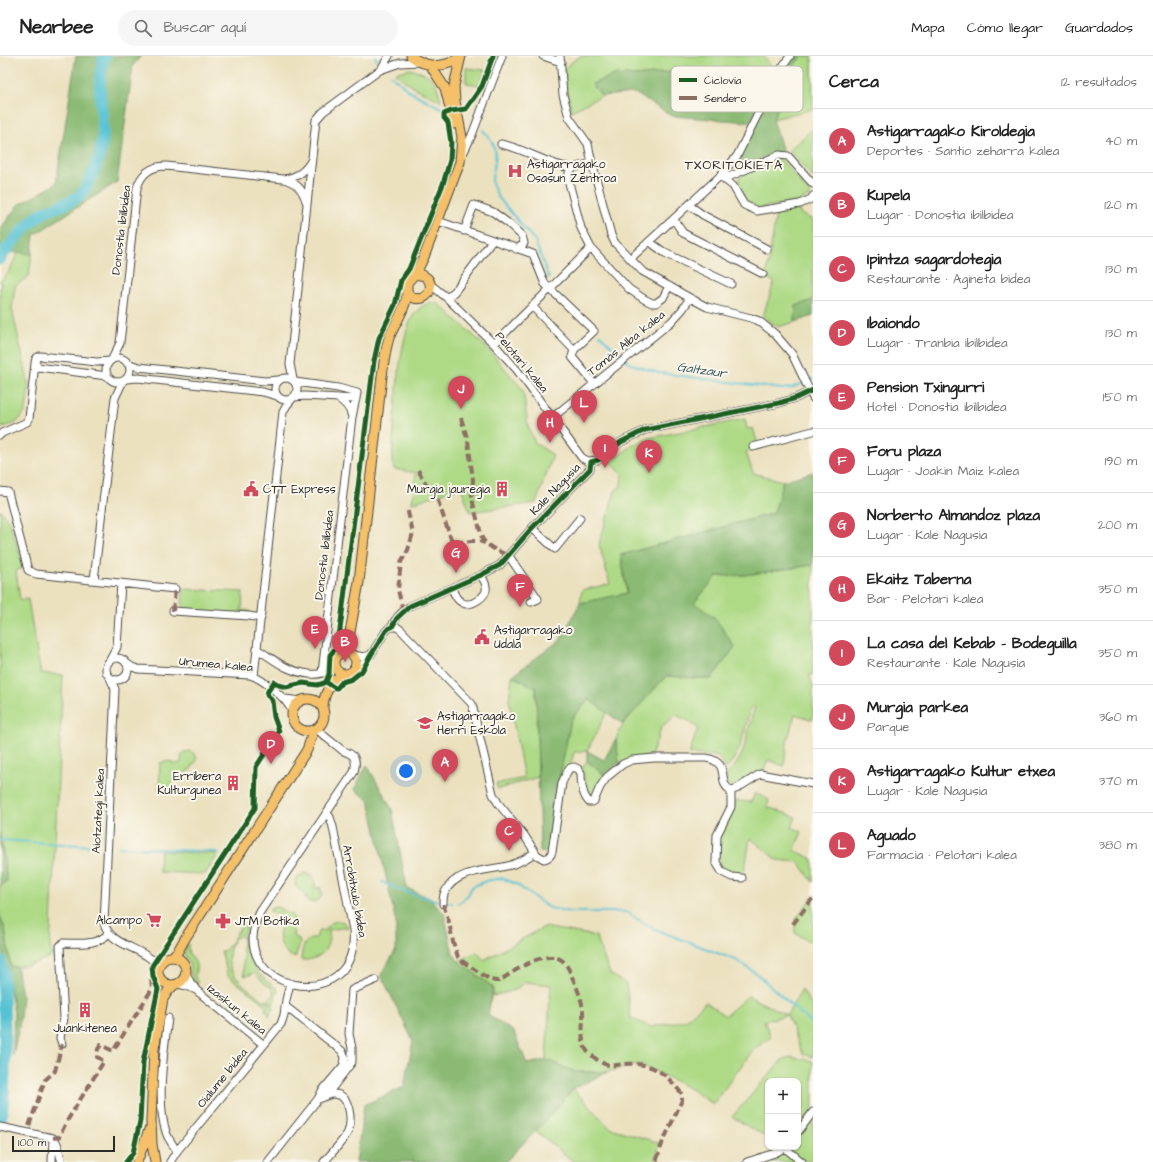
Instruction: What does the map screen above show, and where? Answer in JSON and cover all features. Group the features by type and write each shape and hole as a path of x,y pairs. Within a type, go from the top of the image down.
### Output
{"main road":[{"path":"411,56 420,62 439,66 449,64 461,56"},
{"path":"457,171 459,162 454,86 461,56"},
{"path":"334,681 334,660 337,654 341,652 349,638 359,582 385,356 390,336 406,303 407,282 414,275 424,257 461,158 462,139 457,123 445,88 430,65"},
{"path":"385,356 409,309 430,291 424,257"},
{"path":"414,275 420,274 429,281"},
{"path":"407,291 412,297 422,298"},
{"path":"155,1162 152,1144 151,1121 154,1049 163,1000 163,990 158,968 167,958 180,948 190,930 307,750 316,730 323,722 323,700 326,692 334,681 349,673 356,666 356,658 353,654 349,638"},
{"path":"341,652 347,651 353,654"},
{"path":"334,667 339,672 349,673"},
{"path":"311,700 326,692"},
{"path":"316,730 310,732 302,730 295,725 292,712 295,706 301,701 311,700 318,702 323,709"},
{"path":"302,730 307,740 307,750"},
{"path":"163,1000 168,991 185,977 186,968 181,960 180,948"},
{"path":"167,958 181,960"},
{"path":"161,980 167,984 176,984"},
{"path":"137,1162 151,1121"}],"street":[{"path":"380,70 389,56"},
{"path":"461,158 472,135 502,56"},
{"path":"542,56 561,59 563,95 568,117 588,144 611,235 615,243 642,271 690,298 708,307 759,321 775,334 788,348 811,392"},
{"path":"783,66 790,56"},
{"path":"254,676 284,412 298,389 290,364 315,124 318,117 323,112 380,70 400,63 420,62"},
{"path":"630,259 720,176 737,156 759,112"},
{"path":"457,123 467,131 472,130 476,125"},
{"path":"462,139 468,139 472,135"},
{"path":"501,144 512,146 560,167 572,168 592,163"},
{"path":"720,176 731,176 779,155 788,156 813,184"},
{"name":"Donostia ibilbidea","path":"283,179 293,177 301,173 312,159"},
{"name":"Donostia ibilbidea","path":"111,360 120,343 137,188 143,175 151,169 166,166 283,179 292,182 298,187 304,194 307,203"},
{"path":"572,168 569,173 568,180 581,228 591,248 629,289 652,303 660,300 669,286"},
{"path":"720,176 732,186 744,205 757,211 800,204 811,199 813,196"},
{"path":"464,230 474,205 493,212 522,236 524,243 516,249"},
{"path":"689,205 703,215 767,249"},
{"path":"674,220 683,233 763,274"},
{"path":"438,221 533,254 545,284 594,331 574,350 572,357 593,384"},
{"path":"422,298 432,295 439,295 447,298 455,291 491,240"},
{"path":"650,242 665,253 731,284"},
{"path":"494,344 591,248"},
{"name":"Pelotari kalea","path":"429,281 494,344 517,370 582,458 591,462"},
{"name":"Tomás Alba kalea","path":"553,417 671,322 690,298"},
{"path":"532,306 574,350"},
{"path":"0,435 29,420 35,363 36,358 40,356 97,362 120,358 127,363 139,367 265,381 278,380 287,377 294,380 357,393 356,399 304,396 286,400 267,392 138,378 115,382 108,377 38,367 35,363"},
{"path":"111,360 105,370 115,398"},
{"path":"94,580 115,398 124,380 130,373 127,363"},
{"path":"278,380 274,389 284,412"},
{"name":"Kale Nagusia","path":"349,673 363,665 388,629 392,627 397,618 410,606 481,575 500,565 532,528 590,469 591,462 598,460 620,442 645,430 779,403 811,392"},
{"path":"333,397 346,405 352,417"},
{"name":"Donostia ibilbidea","path":"257,649 288,669 299,672 322,673 352,417 356,399"},
{"path":"753,447 813,431"},
{"path":"0,491 8,492 28,570 36,574 174,589"},
{"path":"532,528 555,549 580,518"},
{"path":"509,556 538,599 531,602"},
{"path":"452,588 459,601 464,604 474,603 486,590 481,575"},
{"path":"117,647 128,668 124,677 116,680 110,678 106,672 106,669 108,662 117,647 121,583"},
{"path":"173,610 261,618"},
{"path":"392,627 397,627 401,630 472,704 493,794 498,803 524,835 535,852 544,859 551,856 562,783 564,776 570,768 574,767 582,773 581,784 586,799 589,802 594,801 600,787 607,777 623,764 632,760 654,758 713,759 721,766 726,786 731,790"},
{"path":"353,654 363,657 371,655"},
{"path":"110,660 116,658 124,661"},
{"name":"Urumea kalea","path":"124,661 138,670"},
{"name":"Urumea kalea","path":"124,677 132,671 138,670 254,676 284,699 292,712"},
{"name":"Aiotzategi kalea","path":"115,689 124,677"},
{"name":"Aiotzategi kalea","path":"109,933 105,926 104,919 115,689 110,678"},
{"path":"284,699 301,701"},
{"name":"Arrobitxulo bidea","path":"316,730 353,756 355,760 354,772 260,912 255,925 254,939 259,959 272,975 277,979 290,984 311,986 331,979 347,965 352,951 353,930 332,823 327,814"},
{"path":"731,790 736,789 760,774 813,784"},
{"path":"731,790 731,807 717,835 716,862 722,872 732,877 742,878"},
{"path":"443,904 444,893 455,880 474,872 512,864 529,857 535,852"},
{"path":"62,1044 60,1038 64,1018 60,946 63,943 98,942 104,939 109,933 151,959 158,968"},
{"path":"151,959 167,958"},
{"name":"Izaskun kalea","path":"186,973 196,990 264,1045"},
{"path":"322,1091 332,1088 352,1062 352,1048 349,1034 352,990 375,980"},
{"name":"Izaskun kalea","path":"176,984 187,986 196,990"},
{"name":"Oialume bidea","path":"170,1162 176,1151 281,1024 290,984"},
{"path":"268,1162 318,1099 322,1091 344,1065 344,1055 342,1051 285,1006"},
{"path":"168,1018 162,1068 162,1098 166,1131 176,1151"},
{"path":"318,1099 333,1094 340,1095 348,1103 350,1118 348,1133 324,1162"},
{"path":"801,1128 813,1112"},
{"path":"0,1127 53,1138 57,1144 62,1162"},
{"path":"52,1162 53,1138"},
{"path":"747,1162 780,1150"},
{"path":"788,1150 802,1162"}],"green space":[{"path":"76,56 141,56 133,65 117,182 34,235 32,254 18,252 0,253 0,230 17,206 56,184"},
{"path":"580,56 764,56 771,66 671,66 671,72 635,76 617,74 592,84 602,96 571,111 564,68"},
{"path":"793,56 802,56 793,66 785,66"},
{"path":"802,56 812,56 813,109 803,112 803,66 793,66"},
{"path":"466,68 485,70 480,85 466,83"},
{"path":"410,69 424,73 432,79 435,83 441,101 413,87 395,73"},
{"path":"671,72 671,112 755,112 750,122 672,116 635,93 602,96 592,84 617,74 635,76"},
{"path":"762,112 776,112 773,119 783,152 765,157 741,167 742,160 739,157"},
{"path":"776,112 801,112 773,119"},
{"path":"813,129 813,178 789,150"},
{"path":"779,157 811,195 799,202 758,208 746,200 738,186 740,174"},
{"path":"799,206 799,213 813,220 813,300 796,306 795,322 778,327 763,316 774,282 766,277 777,209"},
{"path":"18,252 32,254 29,276 15,286 12,309 29,386 26,411 16,423 0,428 0,287 2,286 0,281 9,272"},
{"path":"813,300 813,316 795,322 796,306"},
{"path":"433,302 447,311 489,350 523,390 528,426 535,443 553,455 536,503 470,512 461,487 412,503 416,473 394,469 392,463 395,407 404,341 409,324 415,313 423,306"},
{"path":"745,419 747,429 753,428 759,448 746,452 753,473 783,481 774,513 621,555 627,594 580,603 582,590 610,584 599,544 615,491 621,486 622,474 610,462 632,446 649,438"},
{"path":"813,472 813,565 745,575 717,576 694,603 715,618 735,647 711,679 666,676 623,724 588,699 571,720 558,785 548,851 545,853 540,851 536,688 512,676 560,640 580,603 627,593 621,555 774,513 783,481"},
{"path":"0,510 9,521 24,567 16,571 20,600 28,599 41,673 63,675 50,947 51,952 55,955 29,965 11,967 5,929 0,916 0,886 7,881 0,833"},
{"path":"813,565 813,675 809,675 813,685 813,720 795,714 787,742 784,766 768,760 763,774 735,788 727,784 726,775 737,763 743,750 755,708 752,706 740,748 731,763 725,769 720,759 716,756 689,754 698,728 689,721 676,715 662,726 651,756 619,763 616,739 623,724 666,676 711,679 715,618 693,603 717,576 745,575"},
{"path":"183,589 243,592 242,610 250,611 250,616 182,613"},
{"path":"512,676 536,687 538,777 498,789 496,784 524,778 509,700"},
{"path":"589,699 607,712 587,751 574,752 571,764 563,774 558,785 571,720"},
{"path":"616,739 619,763 604,775 587,761 587,751 604,760"},
{"path":"190,751 195,754 197,760 190,770 187,771 184,776 175,778 170,785 171,789 169,792 164,793 159,790 160,763 169,761 174,764 180,763 182,760 181,757 185,752"},
{"path":"587,761 604,775 593,798 591,799 589,798 582,768"},
{"path":"367,765 392,809 407,888 429,898 444,913 453,953 458,961 493,987 488,1015 514,1032 527,1064 546,1060 576,1072 607,1072 573,1089 536,1131 505,1162 356,1162 364,1105 404,1087 413,1041 381,975 396,950 396,922 369,800 354,789"},
{"path":"755,793 769,800 767,807 796,817 792,827 802,832 794,850 813,859 813,882 799,862 777,860 750,838 745,869 738,874 726,871 721,866 718,853 722,831 736,801 751,802"},
{"path":"0,833 7,881 0,886"},
{"path":"160,851 219,854 205,874 159,872"},
{"path":"305,873 313,876 315,881 314,889 320,887 322,894 321,897 315,902 308,901 303,893 295,886 298,877"},
{"path":"813,896 813,941 807,940 795,933 795,920"},
{"path":"277,907 294,918 291,927 294,932 293,936 298,938 300,943 295,958 285,951 280,942 280,930 284,919 269,910"},
{"path":"0,916 5,929 11,967 17,966 22,996 19,1027 13,1055 14,1012 0,937"},
{"path":"341,921 348,927 329,930 328,943 326,948 319,956 308,960 301,960 304,945 308,940 316,938 318,932 322,930 326,931 331,923"},
{"path":"243,923 247,924 245,932 234,939 229,954 229,962 234,975 239,981 263,1000 267,1000 273,1007 269,1016 269,1013 265,1010 267,1006 228,976 221,951 226,950"},
{"path":"544,927 596,936 610,974 626,984 631,1018 651,1027 686,1020 706,1002 725,1016 748,996 787,1015 764,1021 771,1037 753,1050 713,1104 687,1087 638,1064 607,1072 576,1072 546,1060 551,985 525,982 515,990 493,996 493,987 458,961 477,952 484,960"},
{"path":"245,935 247,951 254,966 264,979 278,989 273,1005 269,1000 274,994 271,987 265,984 255,973 246,976 244,975 242,937"},
{"path":"186,943 189,945 189,953 196,965 195,977 198,983 196,985 192,981 189,963 184,953"},
{"path":"802,989 809,1002 813,1004 813,1057 803,1054 787,1015"},
{"path":"792,1057 813,1061 813,1109 801,1124 801,1078 766,1078 781,1061"},
{"path":"765,1079 765,1136 732,1117"},
{"path":"573,1089 610,1128 660,1143 654,1162 574,1162 536,1131"},
{"path":"813,1116 813,1162 799,1158 792,1150 801,1150 801,1132"},
{"path":"780,1154 787,1155 797,1162 755,1162"}],"waterway":[{"path":"0,259 26,227 38,216 72,200 85,189 97,163 101,148 103,124 100,95 100,75 105,56"},
{"name":"Galtzaur","path":"375,56 377,60"},
{"name":"Galtzaur","path":"391,75 409,91 443,109"},
{"name":"Galtzaur","path":"483,130 490,139 495,151 496,156 492,182 498,197 535,241 549,278"},
{"name":"Galtzaur","path":"600,335 629,363 660,373 782,389 791,388 813,379"},
{"path":"0,840 93,846"},
{"path":"119,847 218,852"},
{"path":"458,903 468,895 472,887 486,881 502,878 516,884 549,908 570,912 626,912 654,929 736,960 757,974 813,1023"},
{"path":"382,882 400,890 438,901"},
{"path":"447,902 452,903"},
{"path":"0,960 3,974 5,1052 4,1087 2,1114 0,1120"},
{"path":"0,1093 4,1087"}],"marked path":[{"path":"461,418 468,441 473,480 473,503 482,538 491,547 509,556"},
{"path":"418,470 425,482 436,495 452,542 479,541 485,543"},
{"path":"403,611 398,590 401,562 408,550 413,533 407,508"},
{"path":"173,611 175,589"},
{"path":"793,924 813,898"},
{"path":"443,904 449,922 453,942 458,957 462,961 489,979 499,981 528,963 545,957 560,959 568,968 580,995 583,1011 582,1034 586,1050 597,1060 608,1065 635,1064 657,1070 662,1073 682,1094 682,1100 662,1144 656,1162"},
{"path":"53,1138 59,1137 67,1121 104,1061 97,1057 98,1049 101,1045 113,1051 152,989 151,979"},
{"path":"29,1126 45,1080 55,1071 62,1044"}],"cycle path":[{"path":"126,1162 133,1153 140,1121 143,1062 158,989 153,976 152,966 255,808 256,767 279,731 274,717 272,701 267,694 268,691 274,682 286,687 303,683 317,685 321,684 326,682 329,674 330,655 338,645 374,361 379,338 395,305 401,280 409,269 443,184 450,160 451,142 448,123 444,118 444,114 451,111 466,109 482,86 493,56"},
{"path":"326,682 337,688 342,682 352,679 362,671 386,631 392,627 397,618 410,606 481,575 500,565 532,528 590,469 591,462 598,460 621,442 645,430 779,403 796,398 813,390"}],"place":[{"name":"Astigarragako Osasun Zentroa","path":"515,171"},
{"name":"Murgia parkea","path":"461,409"},
{"name":"Aguado","path":"584,423"},
{"name":"Ekaitz Taberna","path":"550,443"},
{"name":"La casa del Kebab - Bodeguilla","path":"605,468"},
{"name":"Astigarragako Kultur etxea","path":"649,473"},
{"name":"CTT Express","path":"251,489"},
{"name":"Murgia jauregia","path":"502,489"},
{"name":"Norberto Almandoz plaza","path":"456,573"},
{"name":"Foru plaza","path":"520,607"},
{"name":"Astigarragako Udala","path":"482,637"},
{"name":"Pension Txingurri","path":"315,649"},
{"name":"Kupela","path":"345,662"},
{"name":"Astigarragako Herri Eskola","path":"425,723"},
{"name":"Ibaiondo","path":"271,764"},
{"name":"Astigarragako Kiroldegia","path":"445,782"},
{"name":"Erribera Kulturgunea","path":"233,783"},
{"name":"Ipintza sagardotegia","path":"509,851"},
{"name":"Alcampo","path":"154,920"},
{"name":"JTM Botika","path":"223,921"},
{"name":"Juankitenea","path":"85,1010"}],"district":[{"name":"TXORITOKIETA","path":"734,164"}]}
